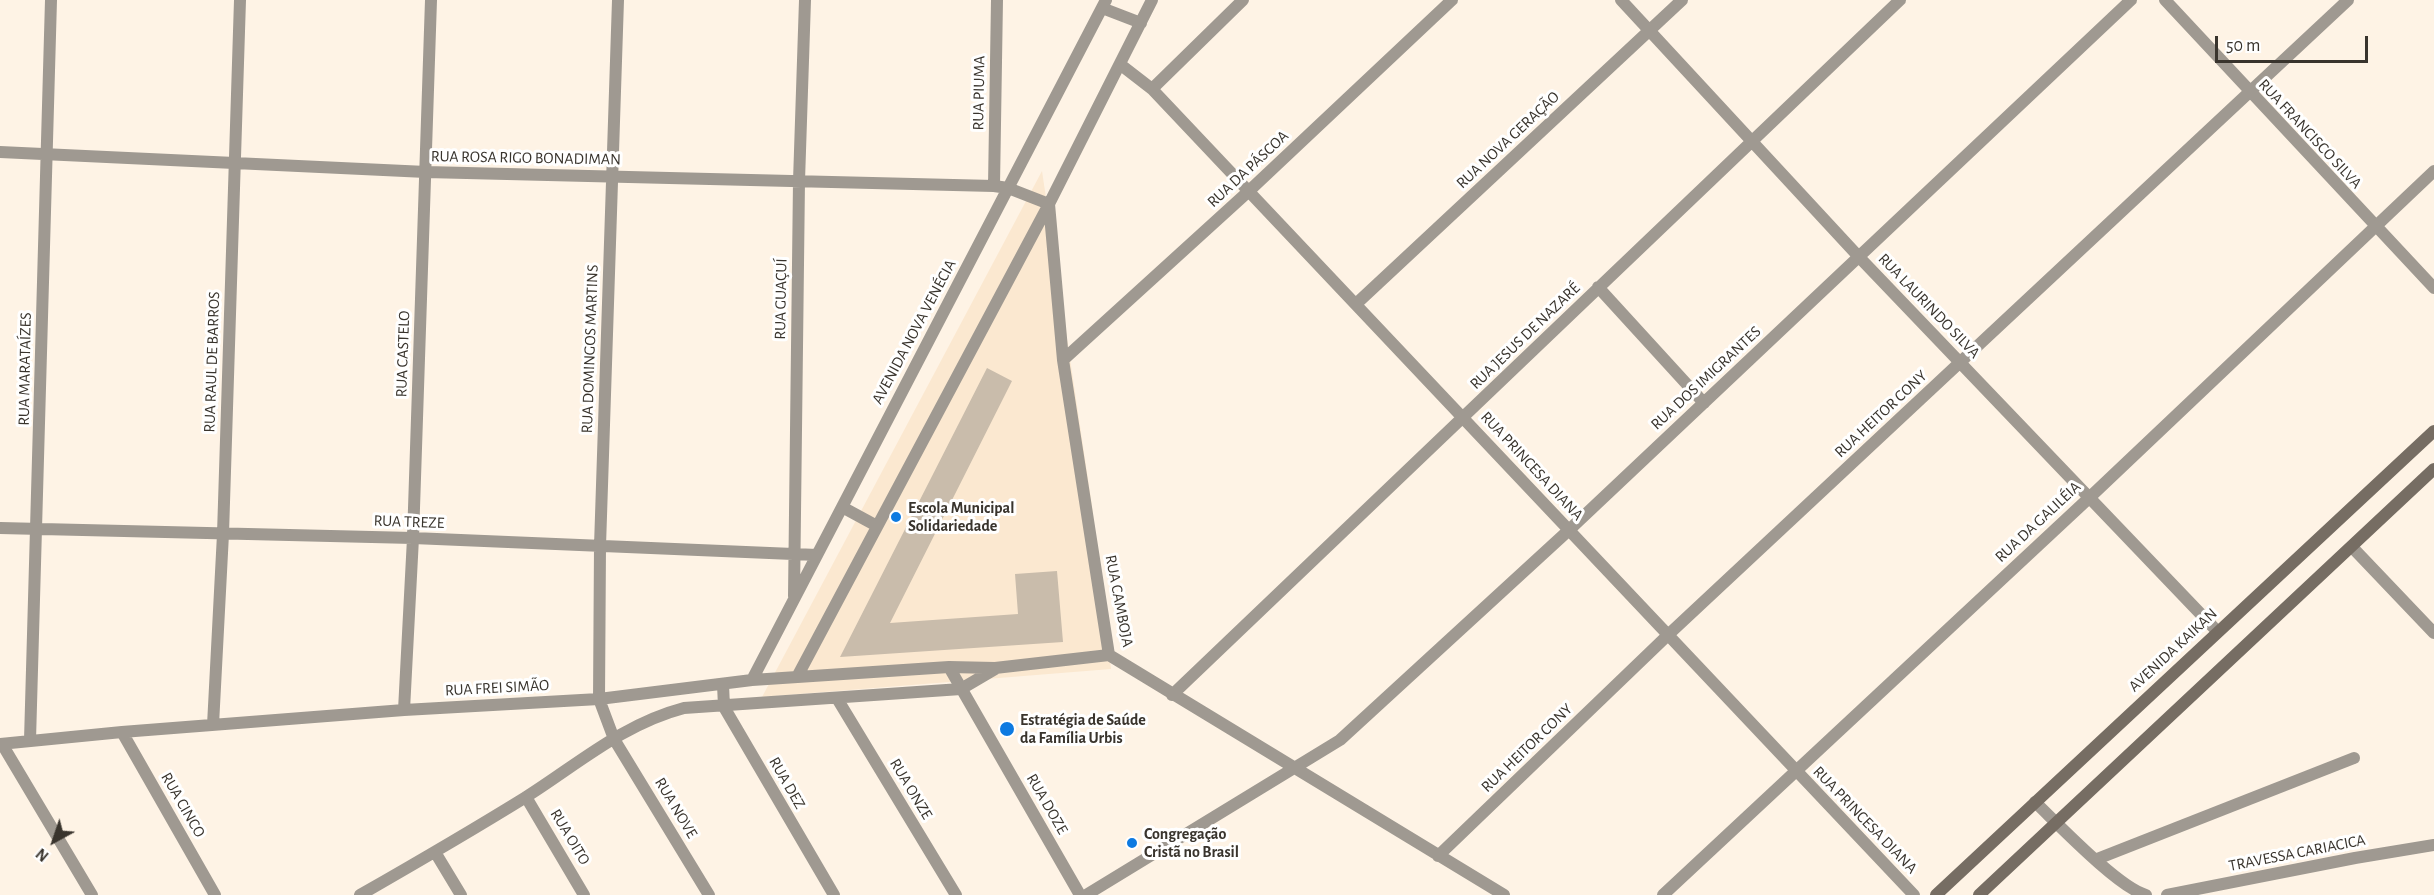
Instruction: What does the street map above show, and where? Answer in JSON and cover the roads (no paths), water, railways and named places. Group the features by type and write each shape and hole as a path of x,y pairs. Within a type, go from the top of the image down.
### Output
{"street":[{"name":"RUA MARATAÍZES","path":"30,740 51,0"},
{"name":"RUA RAUL DE BARROS","path":"213,725 223,534 240,0"},
{"name":"RUA CASTELO","path":"404,710 413,538 432,0"},
{"name":"RUA DOMINGOS MARTINS","path":"599,699 600,546 618,0"},
{"name":"RUA GUAÇUÍ","path":"794,598 799,181 805,0"},
{"name":"RUA PIUMA","path":"994,186 998,0"},
{"path":"796,677 1049,204 1152,0"},
{"path":"1152,88 1243,0"},
{"name":"RUA DA PÁSCOA","path":"1063,360 1250,190 1452,0"},
{"name":"RUA LAURINDO SILVA","path":"1621,0 1859,257 2217,631"},
{"name":"RUA NOVA GERAÇÃO","path":"1356,304 1682,0"},
{"name":"RUA JESUS DE NAZARÉ","path":"1172,695 1464,419 1598,287 1900,0"},
{"name":"RUA DOS IMIGRANTES","path":"1086,895 1294,766 1314,758 1340,740 1569,530 2131,0"},
{"name":"RUA FRANCISCO SILVA","path":"2165,0 2434,288"},
{"name":"RUA HEITOR CONY","path":"1438,856 1669,634 2348,0"},
{"path":"1104,4 1141,23"},
{"name":"AVENIDA NOVA VENÉCIA","path":"752,680 1104,4"},
{"name":"RUA PRINCESA DIANA","path":"1121,65 1152,88 1250,190 1914,895"},
{"name":"RUA ROSA RIGO BONADIMAN","path":"0,152 426,172 994,186 1008,188 1049,204"},
{"name":"RUA DA GALILÉIA","path":"1663,895 2090,498 2434,171"},
{"name":"RUA CAMBOJA","path":"1049,204 1063,360 1109,655 1504,895"},
{"path":"1598,287 1704,403"},
{"name":"AVENIDA KAIKAN","path":"1936,895 2434,431"},
{"path":"1979,895 2434,469"},
{"path":"842,507 878,526"},
{"name":"RUA TREZE","path":"0,528 413,538 817,555"},
{"path":"2352,547 2434,633"},
{"name":"RUA FREI SIMÃO","path":"1,744 404,710 599,699 752,680 949,667 995,668 1109,655"},
{"name":"RUA DOZE","path":"949,667 1080,895"},
{"name":"RUA FREI SIMÃO","path":"724,707 961,689 995,668"},
{"name":"RUA DEZ","path":"723,684 724,707 834,895"},
{"name":"RUA NOVE","path":"599,699 614,739 709,895"},
{"name":"RUA ONZE","path":"838,700 956,895"},
{"path":"360,895 526,797 614,739 654,716 684,708 724,707"},
{"name":"RUA CINCO","path":"122,732 215,895"},
{"path":"1,744 92,895"},
{"path":"2097,859 2354,758"},
{"name":"RUA OITO","path":"526,797 584,895"},
{"path":"2035,802 2134,892 2146,895"},
{"name":"TRAVESSA CARIACICA","path":"2168,895 2355,858 2434,845"},
{"path":"435,852 461,895"}],"place":[{"name":"Escola Municipal Solidariedade","path":"896,517"},
{"name":"Estratégia de Saúde da Família Urbis","path":"1007,729"},
{"name":"Congregação Cristã no Brasil","path":"1132,843"}]}
